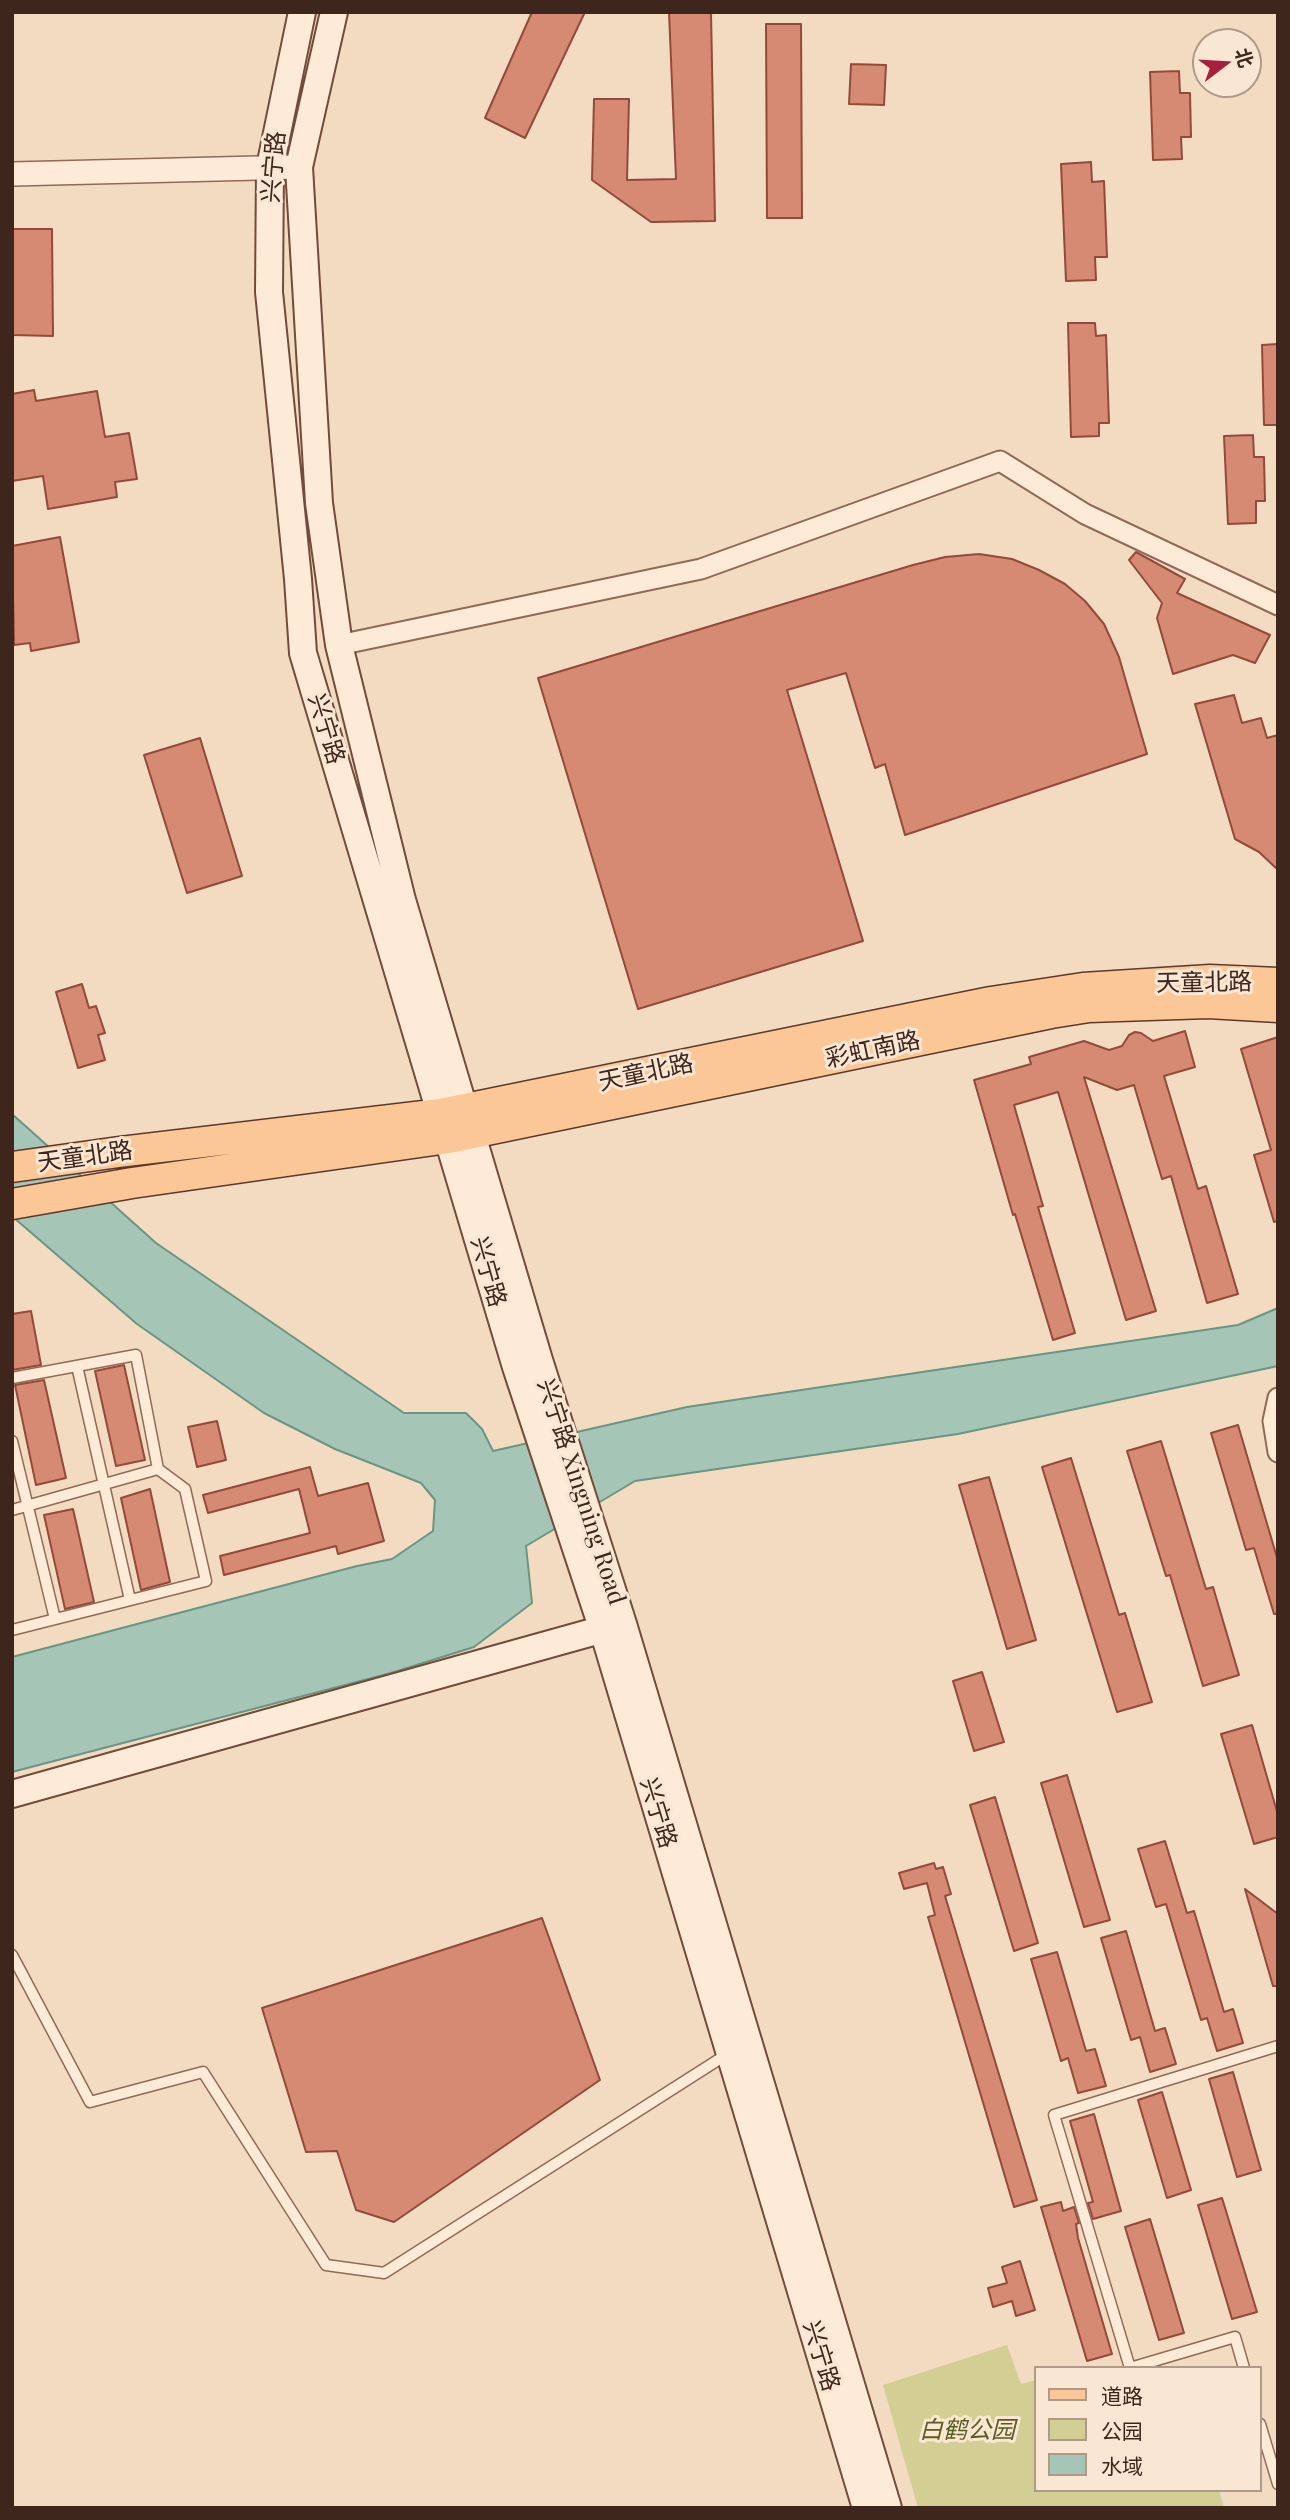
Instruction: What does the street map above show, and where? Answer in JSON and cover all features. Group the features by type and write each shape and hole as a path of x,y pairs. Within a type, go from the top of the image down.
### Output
{"main road":[{"name":"兴宁路","path":"302,12 270,167 269,292 303,653 457,1124 527,1363"},
{"name":"兴宁路","path":"334,12 299,167 319,503 339,645 457,1124"},
{"name":"天童北路","path":"12,1203 457,1124 991,1002 1096,987 1210,980 1278,984"},
{"name":"彩虹南路","path":"457,1124 1089,1007 1208,1003 1278,1007"},
{"name":"天童北路","path":"12,1167 88,1157 457,1124"},
{"name":"兴宁路 Xingning Road","path":"527,1363 613,1627"},
{"name":"兴宁路","path":"613,1627 739,2046 888,2508"},
{"path":"12,1794 613,1627"},
{"name":"兴宁路","path":"739,2046 866,2508"}],"street":[{"path":"12,174 299,167"},
{"path":"339,645 701,569 1000,461 1085,514 1278,605"},
{"path":"1278,1398 1272,1421 1278,1452"}],"lane":[{"path":"12,1378 136,1355 158,1469 185,1489 206,1581 12,1630"},
{"path":"77,1366 130,1600"},
{"path":"12,1441 55,1619"},
{"path":"12,1510 158,1469"},
{"path":"12,1955 90,2102 203,2072 326,2265 384,2273 739,2046"},
{"path":"1129,2366 1054,2115 1278,2046"},
{"path":"1137,2366 1235,2337 1243,2366"},
{"path":"1262,2431 1278,2484"}],"green space":[{"name":"白鹤公园","path":"1007,2345 1021,2384 1034,2381 1034,2492 1220,2492 1224,2507 918,2508 883,2385"}],"water":[{"path":"12,1114 156,1243 404,1413 466,1413 482,1429 493,1451 687,1407 1238,1325 1278,1308 1278,1366 958,1434 635,1481 526,1546 532,1603 474,1647 391,1673 12,1772 12,1657 392,1559 433,1531 435,1500 421,1483 335,1449 264,1413 137,1324 13,1217"}],"building":[{"path":"532,12 585,12 525,138 485,118"},
{"path":"669,12 711,12 715,221 651,222 592,180 594,99 629,99 627,180 676,179"},
{"path":"766,24 801,24 802,218 767,218"},
{"path":"851,64 886,65 884,105 849,104"},
{"path":"1179,71 1180,93 1190,93 1191,137 1181,137 1182,159 1153,160 1150,72"},
{"path":"1091,162 1092,182 1104,181 1107,257 1095,257 1096,280 1066,281 1061,164"},
{"path":"12,229 52,229 53,336 12,335"},
{"path":"1068,323 1095,323 1096,336 1106,335 1109,423 1099,423 1099,436 1071,437"},
{"path":"1278,344 1278,425 1264,425 1262,345"},
{"path":"34,390 36,401 97,391 105,437 129,433 137,479 115,482 117,497 48,509 43,476 12,481 12,394"},
{"path":"1253,435 1254,457 1264,457 1265,501 1256,501 1256,523 1228,524 1224,436"},
{"path":"60,537 79,642 31,651 30,643 14,645 12,546"},
{"path":"1136,552 1185,579 1177,593 1270,635 1255,663 1233,655 1173,674 1157,618 1162,603 1129,560"},
{"path":"979,554 1012,559 1039,570 1065,584 1085,601 1104,624 1119,657 1147,754 905,835 885,764 875,768 846,673 787,690 863,941 638,1009 538,678 913,565 945,557"},
{"path":"1234,695 1242,723 1261,718 1267,738 1278,735 1278,870 1259,852 1235,839 1195,704"},
{"path":"200,738 242,876 187,893 144,755"},
{"path":"82,984 89,1008 96,1006 105,1033 98,1035 105,1060 78,1068 56,992"},
{"path":"1185,1031 1195,1067 1164,1076 1198,1189 1206,1186 1238,1294 1207,1303 1171,1176 1162,1179 1134,1085 1117,1090 1084,1077 1156,1311 1126,1320 1058,1092 1014,1105 1043,1206 1038,1207 1075,1333 1053,1340 974,1080 1031,1064 1029,1057 1084,1041 1109,1050 1122,1046 1129,1035 1135,1032 1153,1041"},
{"path":"1278,1037 1278,1221 1274,1222 1254,1155 1271,1150 1241,1049"},
{"path":"31,1311 41,1365 12,1370 12,1314"},
{"path":"124,1365 145,1460 116,1466 95,1371"},
{"path":"44,1380 66,1478 36,1485 15,1385"},
{"path":"217,1421 226,1460 197,1467 188,1427"},
{"path":"1238,1425 1278,1561 1278,1614 1274,1614 1254,1548 1246,1550 1211,1433"},
{"path":"1161,1441 1206,1589 1213,1587 1239,1675 1203,1686 1170,1575 1166,1576 1127,1451"},
{"path":"1071,1458 1119,1615 1125,1613 1152,1702 1117,1712 1042,1467"},
{"path":"310,1467 318,1496 368,1483 384,1541 338,1554 336,1546 224,1575 220,1556 310,1533 299,1489 208,1513 203,1495"},
{"path":"989,1477 1036,1640 1007,1649 959,1485"},
{"path":"150,1489 170,1582 141,1590 121,1498"},
{"path":"73,1509 94,1602 65,1609 44,1515"},
{"path":"982,1672 1004,1742 974,1751 953,1681"},
{"path":"1252,1725 1278,1815 1278,1837 1254,1844 1221,1734"},
{"path":"1067,1775 1110,1920 1084,1927 1041,1783"},
{"path":"995,1797 1038,1943 1014,1951 970,1805"},
{"path":"1165,1841 1187,1913 1194,1911 1224,2012 1233,2009 1243,2043 1217,2051 1207,2018 1201,2020 1166,1904 1156,1907 1138,1849"},
{"path":"934,1863 936,1869 943,1867 951,1894 945,1896 1037,2200 1014,2207 928,1917 935,1915 927,1883 904,1889 899,1873"},
{"path":"1245,1889 1278,1914 1278,1986 1273,1986"},
{"path":"542,1918 600,2080 394,2222 356,2210 337,2151 306,2152 262,2008"},
{"path":"1126,1931 1155,2031 1165,2028 1176,2064 1150,2072 1140,2037 1131,2040 1101,1938"},
{"path":"1057,1952 1086,2051 1095,2049 1106,2086 1078,2093 1068,2058 1061,2061 1031,1959"},
{"path":"1233,2072 1261,2170 1237,2177 1209,2079"},
{"path":"1162,2092 1191,2190 1167,2198 1138,2100"},
{"path":"1094,2114 1121,2211 1093,2219 1088,2203 1093,2202 1070,2121"},
{"path":"1222,2198 1257,2312 1232,2319 1198,2205"},
{"path":"1061,2202 1063,2211 1074,2207 1079,2223 1076,2224 1078,2238 1112,2354 1087,2361 1041,2207"},
{"path":"1150,2219 1184,2333 1159,2340 1125,2227"},
{"path":"1020,2261 1035,2310 1016,2316 1012,2301 993,2307 988,2288 1007,2283 1002,2267"}]}
